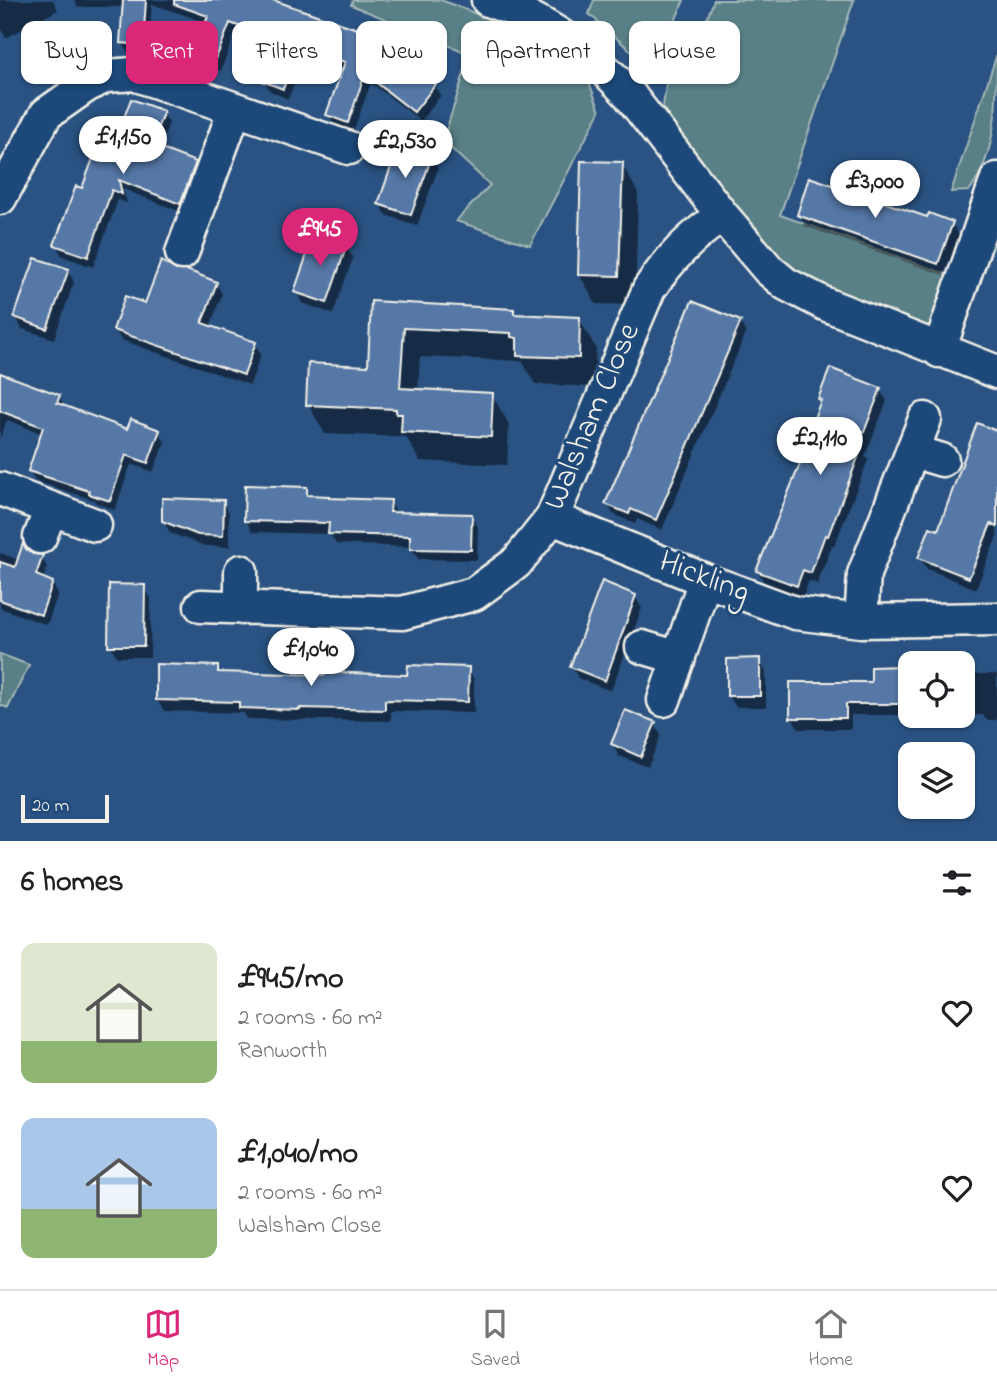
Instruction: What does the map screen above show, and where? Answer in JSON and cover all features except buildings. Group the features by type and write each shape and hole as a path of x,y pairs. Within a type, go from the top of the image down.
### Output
{"street":[{"path":"488,0 517,10 545,25 582,49 611,75 628,93 722,215 769,270 786,284 825,304 997,372"},
{"path":"0,198 46,114 86,86 106,76 134,74 349,148"},
{"path":"182,253 236,109"},
{"path":"939,351 997,179"},
{"name":"Walsham Close","path":"201,606 402,613 474,594 516,563 552,518 649,289 668,261 685,243 722,215"},
{"path":"861,621 864,574 925,419"},
{"path":"912,451 942,460"},
{"path":"0,489 46,523 95,525"},
{"name":"Hickling","path":"552,518 705,580 795,612 861,621 997,619"},
{"path":"241,571 241,608"},
{"path":"664,700 705,580"},
{"path":"642,647 679,658"}],"green space":[{"path":"353,0 441,0 495,21 461,21 461,50 447,45 447,21 390,21 351,5"},
{"path":"594,0 684,0 675,21 629,21 629,49 615,37 615,21 597,21 589,14"},
{"path":"714,0 854,0 780,215 952,276 931,330 801,281 782,264 679,134 663,107 667,84 740,84 740,21 706,21"},
{"path":"997,54 996,108 985,161 969,191 951,192"},
{"path":"461,83 590,84 600,111 530,245 456,221 490,185 443,141"},
{"path":"0,654 29,665 8,708 0,705"}]}
